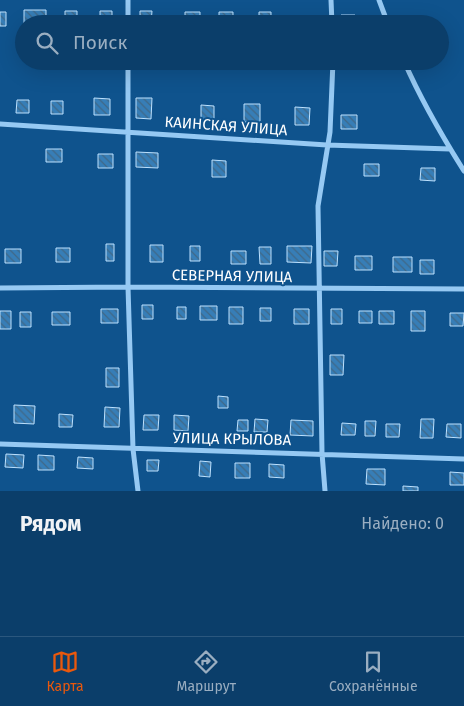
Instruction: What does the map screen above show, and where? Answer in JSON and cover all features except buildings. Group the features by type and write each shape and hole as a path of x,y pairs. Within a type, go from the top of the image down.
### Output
{"street":[{"path":"128,0 128,15"},
{"path":"331,0 332,15"},
{"path":"379,0 385,15"},
{"path":"128,70 128,287 132,449 138,491"},
{"path":"325,491 322,453 318,206 330,132 333,70"},
{"path":"408,70 464,172"},
{"name":"КАИНСКАЯ УЛИЦА","path":"0,124 327,145 450,149"},
{"name":"СЕВЕРНАЯ УЛИЦА","path":"0,288 128,287 464,290"},
{"name":"УЛИЦА КРЫЛОВА","path":"0,444 464,459"}]}
